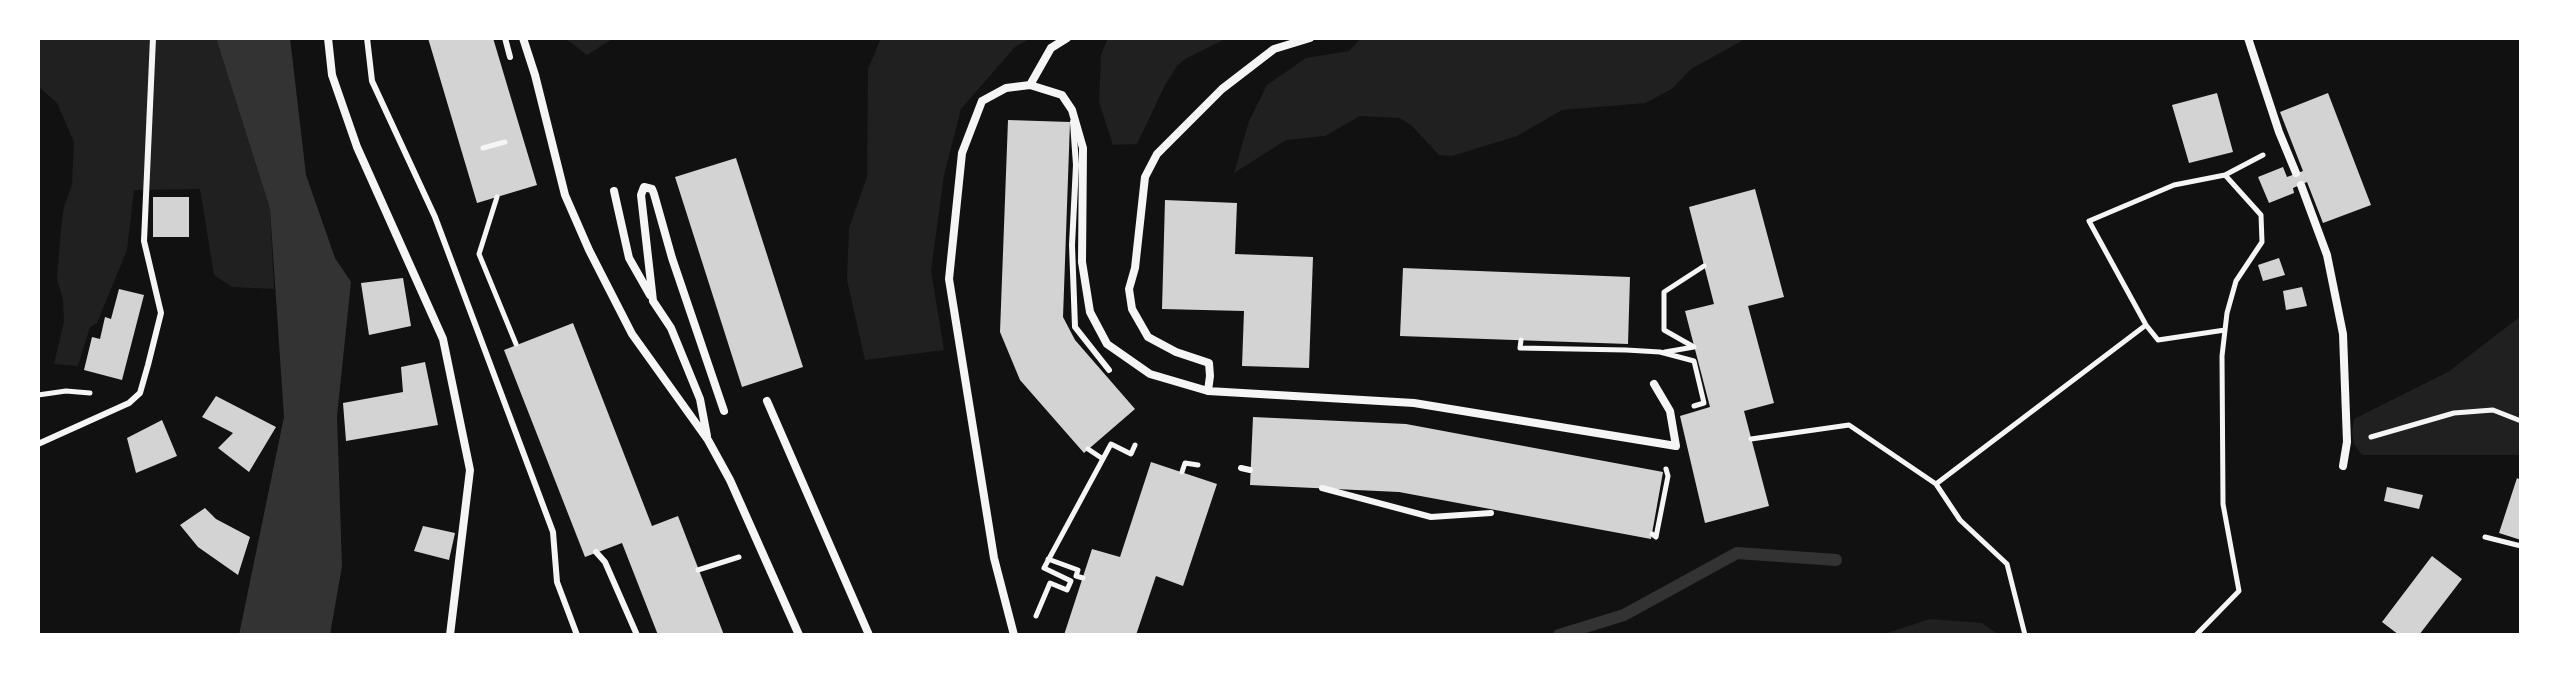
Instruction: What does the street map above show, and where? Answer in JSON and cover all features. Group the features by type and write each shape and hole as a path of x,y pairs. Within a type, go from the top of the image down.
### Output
{"street":[{"path":"328,38 332,75 357,147 443,339 470,470 450,635"},
{"path":"523,38 565,195 589,250 632,334 708,440 730,480 799,635"},
{"path":"1030,85 1051,48 1067,38"},
{"path":"1208,391 1209,363 1176,352 1148,337 1132,309 1129,289 1135,268 1145,177 1157,154 1222,89 1274,49 1310,38"},
{"path":"2248,38 2296,173"},
{"path":"1014,635 994,558 949,279 962,153 982,101 1006,88 1030,85 1062,95 1072,110 1083,148 1082,262 1090,312 1107,344 1150,374 1208,391 1414,403 1676,446 1670,411 1654,384"},
{"path":"2301,185 2327,255 2343,334 2347,442 2343,466"},
{"path":"653,301 641,195 644,187 652,189 654,194 672,258 724,411"},
{"path":"614,191 629,258 671,328 700,399 708,440"},
{"path":"767,401 869,635"}],"lane":[{"path":"38,444 129,403 140,393 148,365 161,313 144,241 153,38"},
{"path":"367,38 372,81 435,217 553,532 557,582 577,635"},
{"path":"505,38 510,57"},
{"path":"1072,110 1076,165 1072,245 1075,327 1109,370"},
{"path":"1241,468 1250,470"},
{"path":"1322,488 1431,517 1491,513"},
{"path":"596,552 605,562 637,635"}],"path":[{"path":"2225,330 2158,340 2146,325 2089,221 2174,185 2225,175 2269,152 2279,132"},
{"path":"483,148 505,142"},
{"path":"2196,635 2239,591 2223,504 2222,356 2236,281 2262,242 2261,215 2225,175"},
{"path":"497,197 479,254 516,344"},
{"path":"1521,340 1520,348 1660,352 1694,347 1664,330 1664,292 1704,266"},
{"path":"1936,484 2146,325"},
{"path":"1660,352 1694,361 1704,403 1670,411"},
{"path":"2347,442 2393,433 2454,413 2493,410 2521,421"},
{"path":"1751,439 1849,425 1936,484 1960,520 2007,564 2025,635"},
{"path":"1035,627 1035,618 1050,583 1067,590 1071,581 1044,568 1111,444 1131,454 1135,445"},
{"path":"1088,449 1103,459"},
{"path":"1182,472 1185,463 1198,465"},
{"path":"2485,537 2521,546"},
{"path":"698,570 763,550"},
{"path":"1048,559 1078,570 1076,576 1083,578"}],"shaded area":[{"path":"38,38 216,38 270,209 274,289 232,287 214,275 200,189 134,190 127,250 97,323 90,327 78,366 54,364 64,321 63,300 57,279 64,207 72,185 74,142 57,103 38,86"},
{"path":"216,38 290,38 306,175 335,258 351,282 337,416 342,566 330,635 239,635 284,417 270,209"},
{"path":"565,38 614,38 587,55"},
{"path":"881,38 1031,38 1015,47 961,109 944,175 931,271 944,350 865,360 847,280 849,228 867,177 868,69"},
{"path":"1108,38 1227,38 1177,66 1137,144 1113,145 1099,102 1101,55"},
{"path":"1361,38 1747,38 1691,69 1672,89 1645,103 1562,110 1517,136 1452,156 1439,155 1411,125 1399,118 1360,116 1325,136 1286,140 1234,173 1249,121 1267,85 1306,58 1349,51"},
{"path":"2521,316 2521,455 2362,455 2354,444 2354,419 2448,372"},
{"path":"1930,619 1982,623 1999,635 1881,635"}],"building":[{"path":"428,38 493,38 537,185 477,203"},
{"path":"2217,93 2233,152 2189,163 2172,105"},
{"path":"2328,93 2371,205 2323,223 2307,182 2293,188 2294,193 2269,203 2258,177 2283,167 2287,177 2303,171 2280,112"},
{"path":"1008,120 1070,122 1063,317 1075,340 1135,409 1084,453 1020,380 1000,332"},
{"path":"736,158 803,367 742,387 675,177"},
{"path":"1755,189 1784,297 1748,306 1774,403 1744,411 1769,506 1705,523 1680,416 1710,407 1685,311 1714,304 1689,207"},
{"path":"153,197 189,197 189,237 153,237"},
{"path":"1165,200 1237,203 1235,254 1313,257 1309,368 1242,366 1244,311 1162,309"},
{"path":"2279,258 2285,275 2263,281 2258,265"},
{"path":"1403,268 1630,277 1628,344 1400,336"},
{"path":"403,278 411,326 369,335 361,283"},
{"path":"2302,287 2307,306 2286,310 2283,291"},
{"path":"119,289 144,295 122,380 84,370 92,337 100,339 105,317 111,319"},
{"path":"573,323 652,526 678,516 724,635 658,635 622,543 585,557 504,350"},
{"path":"425,362 438,425 346,441 343,403 403,392 401,367"},
{"path":"216,396 276,427 249,472 218,448 233,433 202,417"},
{"path":"1253,417 1406,424 1663,472 1651,539 1399,492 1250,485"},
{"path":"162,420 177,456 136,473 127,438"},
{"path":"1151,462 1217,484 1183,586 1156,576 1136,635 1064,635 1092,549 1120,557"},
{"path":"2517,478 2521,480 2521,540 2499,533"},
{"path":"2387,487 2423,495 2419,509 2384,501"},
{"path":"205,508 216,519 250,537 238,575 198,547 180,525"},
{"path":"423,526 455,533 449,560 414,551"},
{"path":"2432,556 2462,579 2419,635 2399,635 2382,622"}],"waterway":[{"path":"1559,635 1624,615 1737,553 1836,560"}]}
